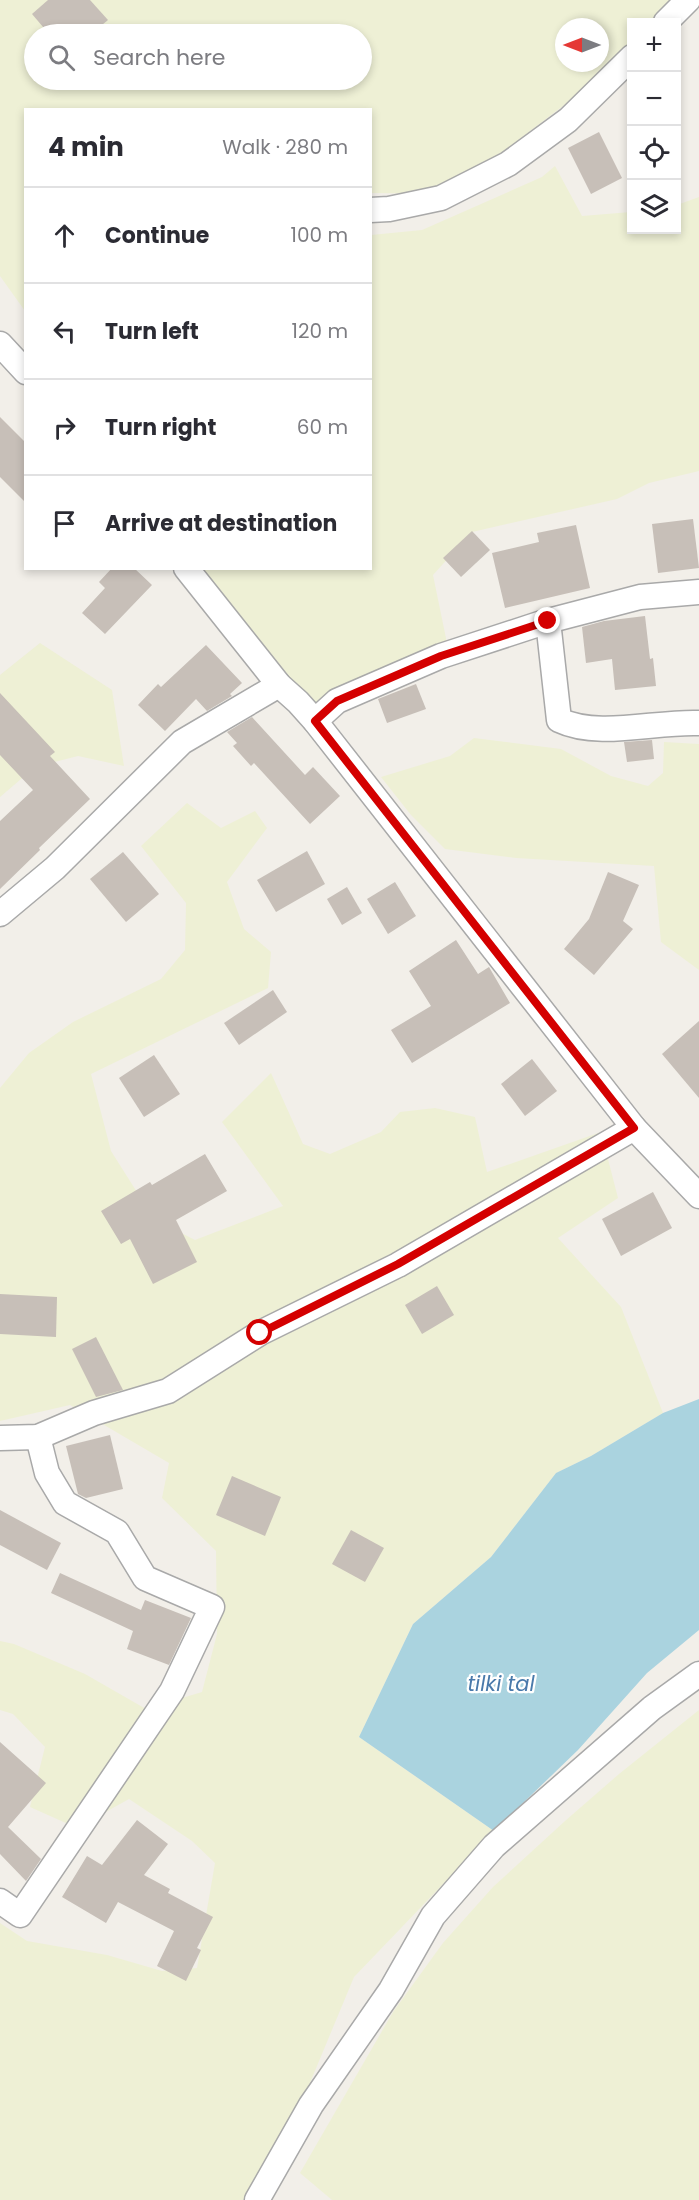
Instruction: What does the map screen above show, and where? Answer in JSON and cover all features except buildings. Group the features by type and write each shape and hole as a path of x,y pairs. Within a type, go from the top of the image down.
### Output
{"street":[{"path":"670,18 688,0"},
{"path":"372,210 389,209 441,198 508,164 568,120 627,62"},
{"path":"0,344 24,370"},
{"path":"188,570 279,685 315,721 634,1128 699,1196"},
{"path":"315,721 337,701 441,656 548,621 640,597 699,592"},
{"path":"548,621 559,720 570,725 601,729 699,723"},
{"path":"0,914 55,868 182,742 279,685"},
{"path":"0,1438 38,1437 94,1413 168,1391 260,1333 398,1264 634,1128"},
{"path":"0,1901 20,1915 172,1691 212,1607 145,1578 117,1532 65,1503 47,1473 38,1437"},
{"path":"257,2200 311,2105 391,1990 433,1916 494,1846 652,1707 699,1674"}],"green space":[{"path":"0,0 683,0 668,18 627,18 627,57 609,71 609,18 555,18 555,72 607,72 448,194 372,193 372,108 24,108 24,310 0,276"},
{"path":"555,166 582,216 627,212 627,234 681,234 681,204 699,197 699,471 649,483 617,499 472,532 433,575 448,648 320,713 305,702 285,671 200,570 372,570 372,235 422,230 542,177"},
{"path":"40,643 112,690 124,766 78,756 35,767 0,797 0,675"},
{"path":"474,738 561,749 611,776 648,786 663,773 664,742 699,744 699,970 661,942 654,866 516,858 445,849 411,815 381,777 450,756"},
{"path":"187,803 221,828 255,811 267,828 227,882 244,929 271,952 268,988 91,1074 111,1151 154,1219 195,1240 283,1206 222,1122 271,1073 303,1144 330,1154 381,1132 400,1112 435,1108 475,1117 487,1172 601,1132 618,1198 558,1238 621,1307 663,1413 591,1456 556,1473 491,1557 413,1624 359,1737 494,1831 354,1977 307,2090 243,2200 0,2200 0,1923 27,1941 107,1955 162,1971 197,1968 215,1863 192,1841 129,1799 77,1828 30,1807 45,1747 13,1714 0,1710 0,1641 14,1644 85,1674 146,1709 202,1692 217,1634 216,1551 162,1498 169,1463 70,1405 0,1421 0,1088 29,1053 73,1022 161,979 185,950 186,903 141,846"},
{"path":"699,1710 699,2200 332,2200 300,2173 393,2012 443,1943 493,1887 565,1821"}],"water":[{"name":"tilki tal","path":"699,1399 699,1630 647,1673 578,1750 494,1831 359,1737 413,1624 491,1557 556,1473 591,1456 663,1413"}],"route":[{"path":"260,1333 398,1264 634,1128 315,721 337,701 441,656 548,621"}]}
